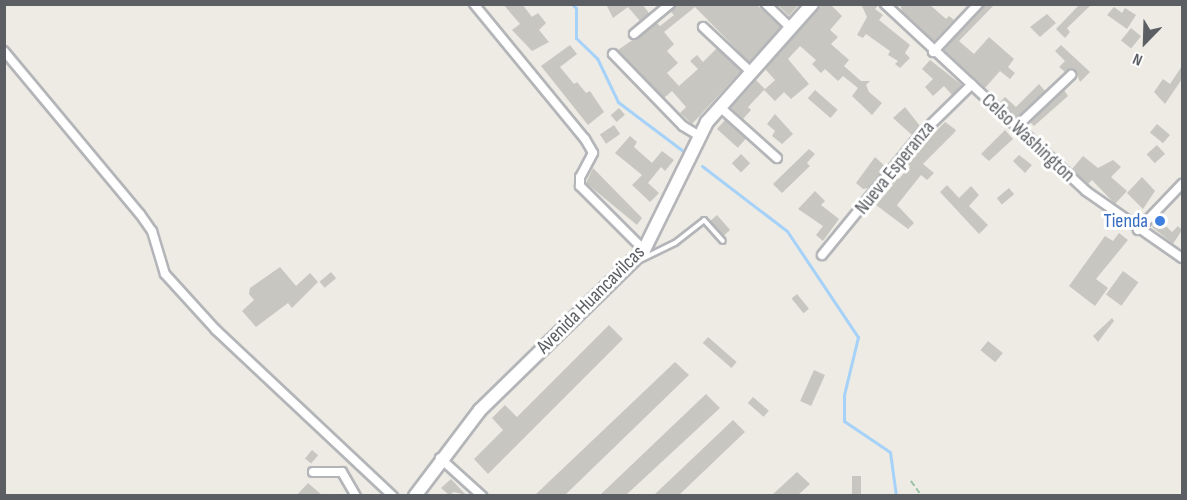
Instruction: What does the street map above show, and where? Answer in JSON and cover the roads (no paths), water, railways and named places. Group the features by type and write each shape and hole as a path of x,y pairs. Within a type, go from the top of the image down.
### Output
{"street":[{"path":"474,4 585,139 593,153 580,177 580,186 644,250"},
{"path":"634,34 670,4"},
{"path":"766,4 791,28"},
{"name":"Avenida Huancavilcas","path":"415,495 440,458 480,410 644,250 700,137 721,108 812,4"},
{"name":"Celso Washington","path":"885,4 933,52 972,84 1086,191 1138,230 1182,258"},
{"path":"933,52 978,4"},
{"path":"703,27 752,74"},
{"path":"4,51 140,214 152,231 165,274 216,330 393,495"},
{"path":"613,54 684,126 700,137"},
{"path":"1016,127 1071,75"},
{"name":"Nueva Esperanza","path":"822,255 905,152 972,84"},
{"path":"721,108 777,158"},
{"path":"1138,230 1182,184"},
{"path":"440,458 482,495"},
{"path":"313,472 342,471 356,495"}],"lane":[{"path":"631,262 660,252 704,220 723,241"}],"waterway":[{"path":"572,4 576,8 576,38 597,58 618,102 687,154"},
{"path":"702,166 787,231 858,337 844,395 844,421 890,452 896,496"}],"place":[{"name":"Tienda","path":"1160,221"}]}
